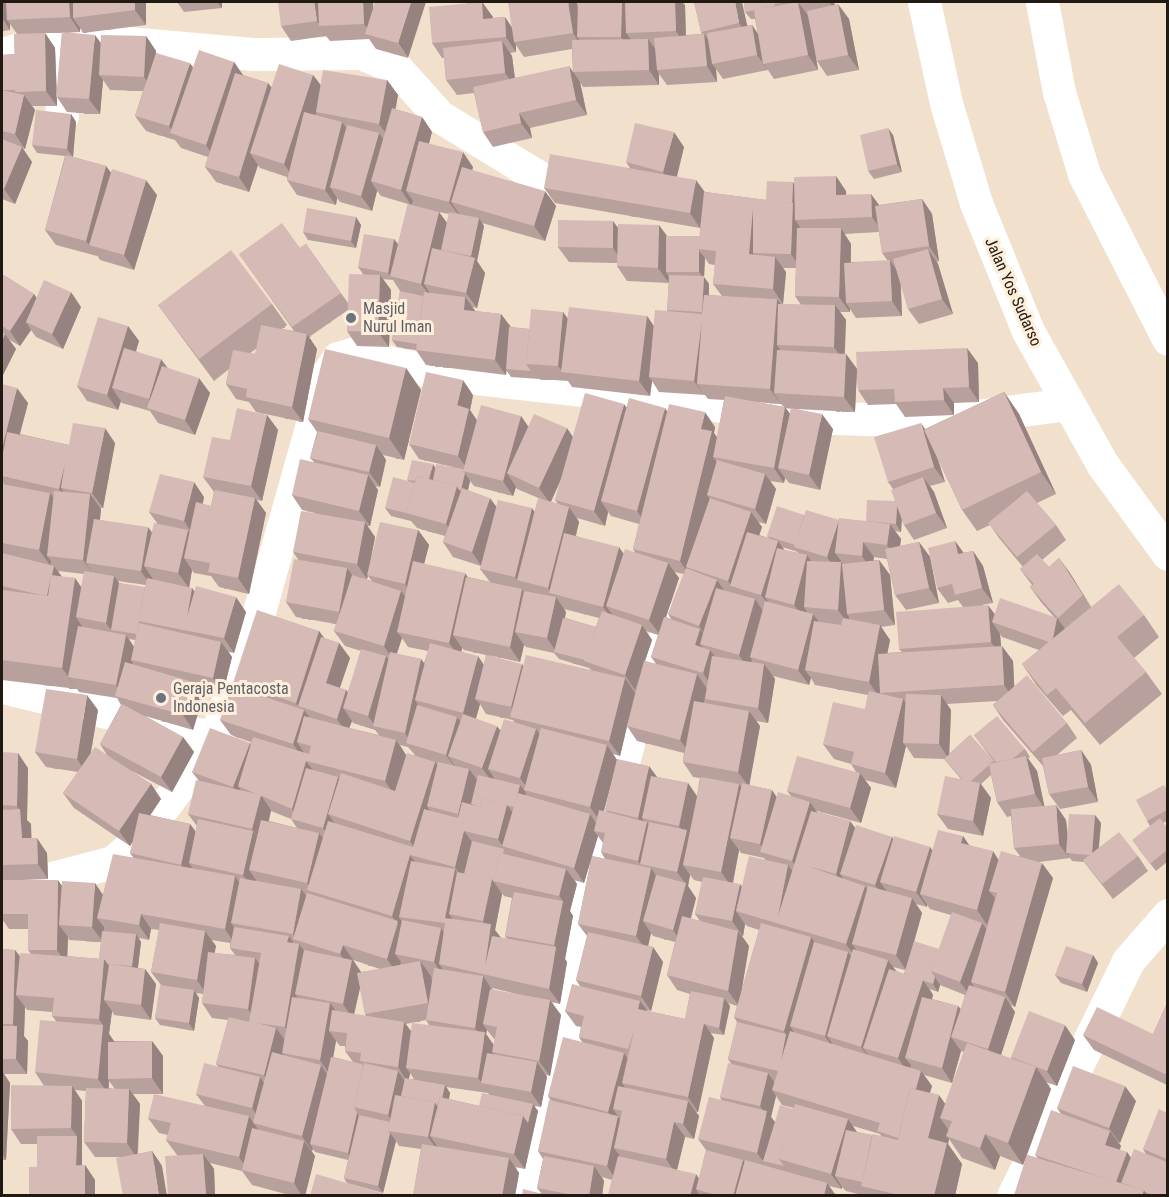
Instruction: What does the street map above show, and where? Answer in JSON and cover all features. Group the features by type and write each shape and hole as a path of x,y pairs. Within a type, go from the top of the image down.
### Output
{"street":[{"name":"Jalan Yos Sudarso","path":"924,2 946,103 976,203 1028,331 1068,404 1167,554"},
{"path":"1042,2 1059,92 1084,174 1167,339"},
{"path":"2,54 59,37 252,54 361,54 396,68 439,116 544,180"},
{"path":"59,37 62,117"},
{"path":"2,891 113,862 139,839 215,738 260,608 325,378 338,357 351,354 449,375 725,424 938,421 1068,404"},
{"path":"526,1196 561,1066 579,938 607,822 644,684 687,589"},
{"path":"2,687 215,738"},
{"path":"1013,1196 1128,961 1167,915"}],"building":[{"path":"6,2 69,2 70,17 7,20"},
{"path":"73,2 135,2 135,10 73,18"},
{"path":"278,2 314,2 317,21 281,26"},
{"path":"318,2 363,2 364,24 319,26"},
{"path":"375,2 411,2 398,43 365,34"},
{"path":"482,2 483,19 505,17 506,37 432,43 429,7"},
{"path":"508,2 568,2 573,33 514,42"},
{"path":"578,2 622,2 621,37 577,37"},
{"path":"625,2 675,2 676,31 626,33"},
{"path":"694,2 735,2 739,23 701,32"},
{"path":"744,2 774,2 775,6 745,12"},
{"path":"798,2 808,55 763,64 754,10"},
{"path":"838,4 848,55 817,61 807,11"},
{"path":"752,25 757,55 712,64 707,33"},
{"path":"62,32 95,35 89,99 56,97"},
{"path":"45,33 46,91 15,92 14,34"},
{"path":"704,34 707,66 657,70 654,38"},
{"path":"101,35 146,36 144,77 99,75"},
{"path":"648,39 649,70 573,72 572,40"},
{"path":"502,41 505,73 446,80 443,48"},
{"path":"199,50 234,62 206,145 170,133"},
{"path":"156,53 190,63 169,126 135,116"},
{"path":"15,54 15,90 2,90 2,55"},
{"path":"279,64 313,75 284,164 250,153"},
{"path":"569,66 576,100 519,113 521,123 483,132 473,87"},
{"path":"323,70 387,80 379,124 316,112"},
{"path":"235,73 268,83 239,177 205,167"},
{"path":"2,90 24,95 15,134 2,131"},
{"path":"392,108 422,117 401,190 371,181"},
{"path":"36,110 71,114 67,149 32,145"},
{"path":"304,112 342,122 325,190 287,180"},
{"path":"635,123 674,132 663,172 626,162"},
{"path":"347,125 379,133 361,196 330,187"},
{"path":"888,128 897,164 868,171 860,135"},
{"path":"2,139 22,147 4,189 2,188"},
{"path":"419,141 463,152 449,202 406,191"},
{"path":"550,154 696,180 690,213 544,188"},
{"path":"66,155 106,166 86,241 45,230"},
{"path":"462,167 545,191 534,226 451,202"},
{"path":"112,169 146,180 124,255 89,245"},
{"path":"836,176 836,195 871,194 872,217 795,220 794,177"},
{"path":"767,181 793,182 792,203 766,200"},
{"path":"704,192 793,203 791,254 753,253 753,208 749,254 775,257 773,289 713,284 716,251 698,249"},
{"path":"922,199 929,246 882,253 875,206"},
{"path":"408,204 439,212 421,284 390,276"},
{"path":"307,208 356,217 351,241 303,232"},
{"path":"449,212 479,218 471,256 441,250"},
{"path":"558,220 613,221 613,248 558,247"},
{"path":"282,223 300,248 306,244 341,293 292,327 239,254"},
{"path":"618,224 659,225 658,268 617,266"},
{"path":"797,228 841,228 839,297 795,296"},
{"path":"364,234 394,239 388,273 358,267"},
{"path":"666,236 700,236 699,272 666,272"},
{"path":"432,248 475,258 466,293 424,284"},
{"path":"928,249 942,299 908,309 893,259"},
{"path":"231,250 272,304 199,359 158,305"},
{"path":"890,260 892,301 846,303 844,263"},
{"path":"2,274 34,294 10,331 2,326"},
{"path":"349,274 380,275 378,332 347,331"},
{"path":"669,275 704,276 702,312 667,310"},
{"path":"44,280 71,292 52,334 26,322"},
{"path":"400,291 423,296 417,344 392,340"},
{"path":"424,292 465,297 464,310 501,314 495,360 416,350"},
{"path":"704,295 777,299 770,389 697,384 702,321 694,381 649,377 655,310 702,314"},
{"path":"778,304 835,305 834,347 777,345"},
{"path":"569,307 647,316 639,381 561,372"},
{"path":"531,309 563,312 558,366 526,364"},
{"path":"98,317 128,326 107,395 77,386"},
{"path":"261,325 307,334 292,407 246,397 247,389 226,384 233,350 255,354"},
{"path":"509,327 529,329 526,364 531,371 506,369"},
{"path":"124,348 161,359 149,399 112,388"},
{"path":"967,348 969,387 943,388 944,400 895,402 894,389 858,390 856,352"},
{"path":"325,349 406,368 389,438 308,419"},
{"path":"777,350 846,354 844,397 774,393"},
{"path":"162,366 199,378 185,420 147,408"},
{"path":"426,372 463,380 457,405 469,409 458,456 409,444"},
{"path":"2,384 17,388 2,449"},
{"path":"1004,392 1041,472 962,510 924,430"},
{"path":"585,393 624,404 594,511 555,500"},
{"path":"725,396 785,407 774,468 713,457"},
{"path":"629,398 665,408 637,511 601,501"},
{"path":"669,404 705,412 701,429 712,431 680,561 633,549"},
{"path":"481,405 521,416 503,481 463,471"},
{"path":"237,408 267,415 251,486 203,477 212,437 230,440"},
{"path":"791,408 822,414 809,475 778,468"},
{"path":"534,414 567,428 539,488 507,473"},
{"path":"73,423 105,428 92,493 61,488 65,463 59,489 2,476 2,458 7,432 69,445"},
{"path":"921,423 934,467 888,482 874,437"},
{"path":"318,431 376,445 369,472 310,458"},
{"path":"300,459 368,475 359,511 292,495"},
{"path":"412,460 433,464 429,479 417,476 415,481 407,480"},
{"path":"717,460 765,474 755,509 707,495"},
{"path":"436,464 463,469 465,473 461,490 457,486 433,480"},
{"path":"160,474 194,482 184,521 149,512"},
{"path":"417,476 457,486 446,524 406,513"},
{"path":"393,477 415,483 406,513 385,508"},
{"path":"923,477 936,513 904,525 891,490"},
{"path":"2,484 50,493 39,550 2,543"},
{"path":"462,488 490,498 472,552 443,542"},
{"path":"215,490 255,498 238,578 208,572 210,563 184,558 196,502 211,506"},
{"path":"54,491 90,494 83,560 47,556"},
{"path":"1027,491 1056,525 1017,557 988,523"},
{"path":"538,498 569,507 548,588 517,580"},
{"path":"710,498 751,512 728,581 686,567"},
{"path":"498,500 532,508 515,577 480,569"},
{"path":"867,500 895,501 896,524 866,521"},
{"path":"777,506 804,515 795,545 767,536"},
{"path":"806,510 839,520 827,557 794,547"},
{"path":"301,511 365,522 357,564 293,552"},
{"path":"839,518 890,524 887,545 863,542 862,556 835,553"},
{"path":"94,519 148,527 141,571 86,563"},
{"path":"380,522 418,530 405,584 367,575"},
{"path":"154,523 188,530 178,573 144,566"},
{"path":"747,532 778,541 761,595 730,586"},
{"path":"564,533 619,547 603,607 549,593"},
{"path":"955,541 958,554 973,551 982,588 955,595 952,584 937,588 928,548"},
{"path":"919,542 929,588 895,595 885,549"},
{"path":"777,548 807,555 794,605 765,597"},
{"path":"625,549 668,563 649,620 606,606"},
{"path":"2,553 54,566 47,596 2,586"},
{"path":"1037,554 1049,567 1059,558 1083,595 1058,618 1030,587 1034,584 1020,569"},
{"path":"294,559 347,568 339,612 286,602"},
{"path":"879,560 884,610 847,614 842,564"},
{"path":"413,561 465,573 449,643 397,632"},
{"path":"807,561 841,562 838,610 804,607"},
{"path":"686,568 717,580 699,626 668,614"},
{"path":"84,571 114,576 106,623 76,617"},
{"path":"51,575 75,578 62,668 2,660 2,590 48,596"},
{"path":"352,575 401,591 384,646 334,631"},
{"path":"466,577 522,589 510,647 453,635"},
{"path":"147,578 192,588 187,617 196,586 236,597 224,638 138,621"},
{"path":"119,583 145,587 137,634 111,630"},
{"path":"1119,584 1144,615 1117,637 1146,672 1085,723 1056,688 1047,695 1022,664"},
{"path":"716,588 755,599 739,655 700,644"},
{"path":"524,591 556,597 547,638 515,632"},
{"path":"1000,598 1057,618 1053,638 1049,642 992,622"},
{"path":"765,601 813,614 798,670 750,657"},
{"path":"988,605 991,642 899,649 896,612"},
{"path":"257,610 319,631 296,703 233,683"},
{"path":"602,611 642,625 625,675 584,661"},
{"path":"664,617 700,629 695,645 710,650 703,673 651,657"},
{"path":"563,618 596,627 585,660 554,652"},
{"path":"843,618 880,625 869,682 805,670 814,621 841,625"},
{"path":"139,623 221,642 213,678 131,660"},
{"path":"78,626 126,635 116,685 68,677"},
{"path":"321,637 339,643 326,683 346,690 337,719 298,706"},
{"path":"430,643 478,656 463,713 415,700"},
{"path":"1002,646 1004,685 880,693 878,654"},
{"path":"361,649 386,656 368,716 343,708"},
{"path":"390,652 421,659 405,733 373,726"},
{"path":"486,655 522,664 511,707 475,699"},
{"path":"526,655 625,678 609,741 510,717"},
{"path":"712,656 764,664 758,708 705,699"},
{"path":"644,661 697,674 680,740 627,726"},
{"path":"125,662 193,682 183,715 115,696"},
{"path":"1027,675 1067,723 1033,752 993,705"},
{"path":"232,686 304,710 293,744 220,720"},
{"path":"46,689 87,695 77,759 35,752"},
{"path":"869,691 903,699 885,773 851,764 854,752 823,744 833,702 865,709"},
{"path":"906,694 941,695 939,744 903,743"},
{"path":"694,701 749,711 738,772 683,762"},
{"path":"122,704 183,737 161,777 100,744"},
{"path":"417,705 457,717 446,755 406,743"},
{"path":"463,714 497,726 482,768 448,756"},
{"path":"304,716 396,740 385,781 306,761 292,809 238,786 253,737 309,754 311,746 297,742"},
{"path":"997,716 1025,749 1012,759 996,762 974,735"},
{"path":"504,719 536,729 520,778 488,769"},
{"path":"210,728 250,743 233,787 192,772"},
{"path":"541,728 607,745 590,807 524,790"},
{"path":"970,735 994,761 971,781 963,780 944,759"},
{"path":"95,747 151,784 119,831 63,793"},
{"path":"1081,750 1088,787 1049,794 1042,758"},
{"path":"2,752 18,753 17,806 2,805"},
{"path":"407,753 435,762 410,841 328,814 341,773 395,791"},
{"path":"797,756 860,773 850,808 787,791"},
{"path":"1026,756 1035,794 997,802 989,764"},
{"path":"617,759 649,766 638,818 605,810"},
{"path":"438,762 469,769 458,814 427,806"},
{"path":"306,768 338,777 323,828 291,819"},
{"path":"478,775 520,785 514,807 483,799 480,807 471,804"},
{"path":"651,776 688,783 679,826 642,818"},
{"path":"945,776 980,783 973,821 937,814"},
{"path":"701,777 739,784 721,872 683,865"},
{"path":"196,780 261,795 252,829 188,814"},
{"path":"742,783 772,790 760,844 730,838"},
{"path":"1164,785 1167,790 1167,810 1147,821 1136,800"},
{"path":"778,792 810,802 792,861 760,852"},
{"path":"518,793 590,814 574,868 502,846"},
{"path":"483,799 507,805 498,839 464,831 455,867 410,855 392,916 307,890 328,821 413,847 424,809 458,818 462,802 480,807"},
{"path":"1056,805 1059,844 1014,848 1011,809"},
{"path":"20,809 22,838 37,838 38,864 2,865 2,810"},
{"path":"599,810 647,822 638,861 601,852 605,833 594,831"},
{"path":"811,811 850,821 836,874 807,866 865,886 846,944 736,911 749,856 788,865 778,916"},
{"path":"139,813 190,824 181,865 130,853"},
{"path":"1069,814 1095,815 1092,853 1089,855 1066,853"},
{"path":"1160,818 1167,828 1167,850 1150,864 1132,840"},
{"path":"198,819 253,831 243,875 189,863"},
{"path":"261,820 319,833 307,883 249,870"},
{"path":"649,822 687,830 677,872 640,864"},
{"path":"856,825 892,837 875,885 840,874"},
{"path":"938,830 963,836 961,843 993,851 977,910 920,894"},
{"path":"1119,832 1138,856 1102,884 1083,860"},
{"path":"894,836 930,847 916,892 880,882"},
{"path":"472,841 504,849 503,854 500,853 493,881 464,874"},
{"path":"1001,851 1042,863 1005,992 971,982 997,893 989,891"},
{"path":"500,853 566,869 559,896 493,881"},
{"path":"113,854 235,876 225,929 141,914 139,925 97,918"},
{"path":"592,856 651,868 636,936 578,924"},
{"path":"411,861 455,869 445,918 491,924 485,966 492,936 556,947 549,989 439,964 445,923 399,917"},
{"path":"457,872 492,879 483,921 449,914"},
{"path":"656,875 686,883 673,930 643,921"},
{"path":"703,877 740,884 732,921 695,914"},
{"path":"240,878 301,889 293,934 231,923"},
{"path":"2,880 58,880 57,950 28,950 28,914 2,914"},
{"path":"62,881 95,883 92,927 59,925"},
{"path":"868,886 912,898 896,955 852,944"},
{"path":"514,892 563,901 554,945 505,936"},
{"path":"307,893 398,921 387,959 343,945 340,954 293,939"},
{"path":"952,912 982,923 960,982 931,971"},
{"path":"682,916 738,931 728,991 667,975"},
{"path":"402,920 441,928 434,962 395,954"},
{"path":"160,923 205,931 197,980 151,972"},
{"path":"761,923 811,937 784,1031 734,1017"},
{"path":"234,927 289,936 287,942 299,944 285,1027 257,1023 276,1028 264,1075 216,1064 229,1017 249,1022 261,953 230,948"},
{"path":"102,931 136,934 132,966 108,964 104,959 99,959"},
{"path":"588,932 653,947 641,996 576,980"},
{"path":"914,941 939,949 931,971 935,977 933,984 904,974"},
{"path":"814,942 848,952 825,1036 790,1026"},
{"path":"1066,946 1093,955 1082,984 1055,975"},
{"path":"2,949 15,950 13,1024 2,1024"},
{"path":"853,949 888,960 861,1047 827,1036"},
{"path":"304,950 352,960 343,1004 295,994"},
{"path":"208,952 255,958 248,1009 202,1003"},
{"path":"20,953 104,959 99,1019 52,1016 54,998 16,995"},
{"path":"420,961 428,1003 365,1014 357,973"},
{"path":"109,964 145,969 141,1005 104,1000"},
{"path":"434,968 483,976 475,1028 426,1020"},
{"path":"889,969 923,980 898,1058 863,1048"},
{"path":"572,984 640,1001 638,1009 704,1023 688,1097 622,1083 634,1030 628,1049 579,1037 584,1016 565,1011"},
{"path":"160,985 194,990 189,1023 155,1018"},
{"path":"969,985 1005,997 988,1049 951,1037"},
{"path":"490,989 550,1000 539,1061 492,1052 497,1027 483,1024"},
{"path":"691,991 724,998 719,1028 685,1019"},
{"path":"292,997 330,1003 320,1060 282,1053"},
{"path":"922,997 958,1006 942,1068 905,1058"},
{"path":"1167,1003 1167,1075 1083,1035 1097,1007 1153,1034"},
{"path":"332,1010 404,1022 398,1067 360,1061 361,1053 345,1051 347,1033 329,1031"},
{"path":"1029,1011 1065,1025 1047,1071 1011,1057"},
{"path":"40,1020 103,1025 98,1079 35,1072"},
{"path":"737,1022 786,1034 781,1060 790,1031 921,1071 916,1089 910,1088 898,1138 877,1131 880,1123 772,1090 778,1071 728,1059"},
{"path":"412,1023 485,1032 478,1078 406,1068"},
{"path":"2,1026 17,1026 16,1059 2,1059"},
{"path":"563,1037 624,1053 608,1112 548,1096"},
{"path":"152,1041 152,1078 108,1079 108,1042"},
{"path":"967,1043 1036,1067 1008,1143 985,1134 980,1148 946,1136 952,1121 940,1118"},
{"path":"272,1052 321,1065 302,1136 253,1123"},
{"path":"487,1053 537,1062 531,1092 481,1083"},
{"path":"331,1057 363,1066 354,1107 357,1113 348,1153 310,1144"},
{"path":"204,1063 260,1077 252,1108 196,1094"},
{"path":"364,1063 398,1071 388,1115 354,1107"},
{"path":"728,1063 768,1073 760,1106 720,1097"},
{"path":"1073,1066 1125,1086 1109,1128 1057,1108"},
{"path":"405,1078 445,1085 442,1098 440,1097 437,1106 435,1102 401,1096"},
{"path":"11,1085 72,1086 71,1128 11,1129"},
{"path":"618,1086 688,1101 683,1124 674,1122 666,1159 614,1148 622,1111 613,1109"},
{"path":"86,1088 129,1089 127,1143 84,1142"},
{"path":"910,1088 939,1095 928,1138 947,1143 934,1196 903,1196 861,1186 873,1134 898,1140"},
{"path":"482,1093 533,1104 528,1123 523,1116 479,1106"},
{"path":"154,1094 249,1116 239,1157 166,1140 171,1123 148,1118"},
{"path":"395,1095 435,1102 428,1137 388,1131"},
{"path":"440,1097 523,1116 514,1154 430,1136"},
{"path":"709,1097 767,1111 757,1153 698,1139"},
{"path":"549,1100 618,1116 607,1166 538,1151"},
{"path":"795,1104 848,1119 831,1174 779,1159"},
{"path":"780,1105 794,1109 779,1159 784,1166 763,1161"},
{"path":"1159,1109 1167,1113 1167,1159 1143,1149"},
{"path":"1051,1110 1110,1131 1105,1145 1127,1152 1116,1182 1035,1155"},
{"path":"359,1115 390,1122 388,1131 390,1133 378,1186 344,1178"},
{"path":"252,1128 304,1141 294,1183 242,1170"},
{"path":"846,1130 872,1135 862,1182 835,1176"},
{"path":"37,1136 77,1136 76,1166 37,1167"},
{"path":"422,1144 509,1158 502,1196 413,1195"},
{"path":"1134,1149 1167,1162 1165,1196 1155,1196 1121,1183"},
{"path":"706,1150 743,1160 733,1196 719,1196 696,1189"},
{"path":"152,1151 159,1196 123,1196 116,1158"},
{"path":"203,1154 206,1194 168,1196 165,1156"},
{"path":"1027,1155 1144,1190 1142,1196 1014,1196"},
{"path":"544,1156 594,1166 589,1196 537,1188"},
{"path":"618,1156 696,1174 690,1196 608,1196"},
{"path":"745,1160 827,1183 824,1196 735,1196"},
{"path":"85,1165 85,1196 29,1196 29,1167"},
{"path":"316,1174 391,1196 310,1196"},
{"path":"523,1189 551,1196 522,1196"}],"place":[{"name":"Masjid Nurul Iman","path":"351,318"},
{"name":"Geraja Pentacosta Indonesia","path":"161,698"}]}
